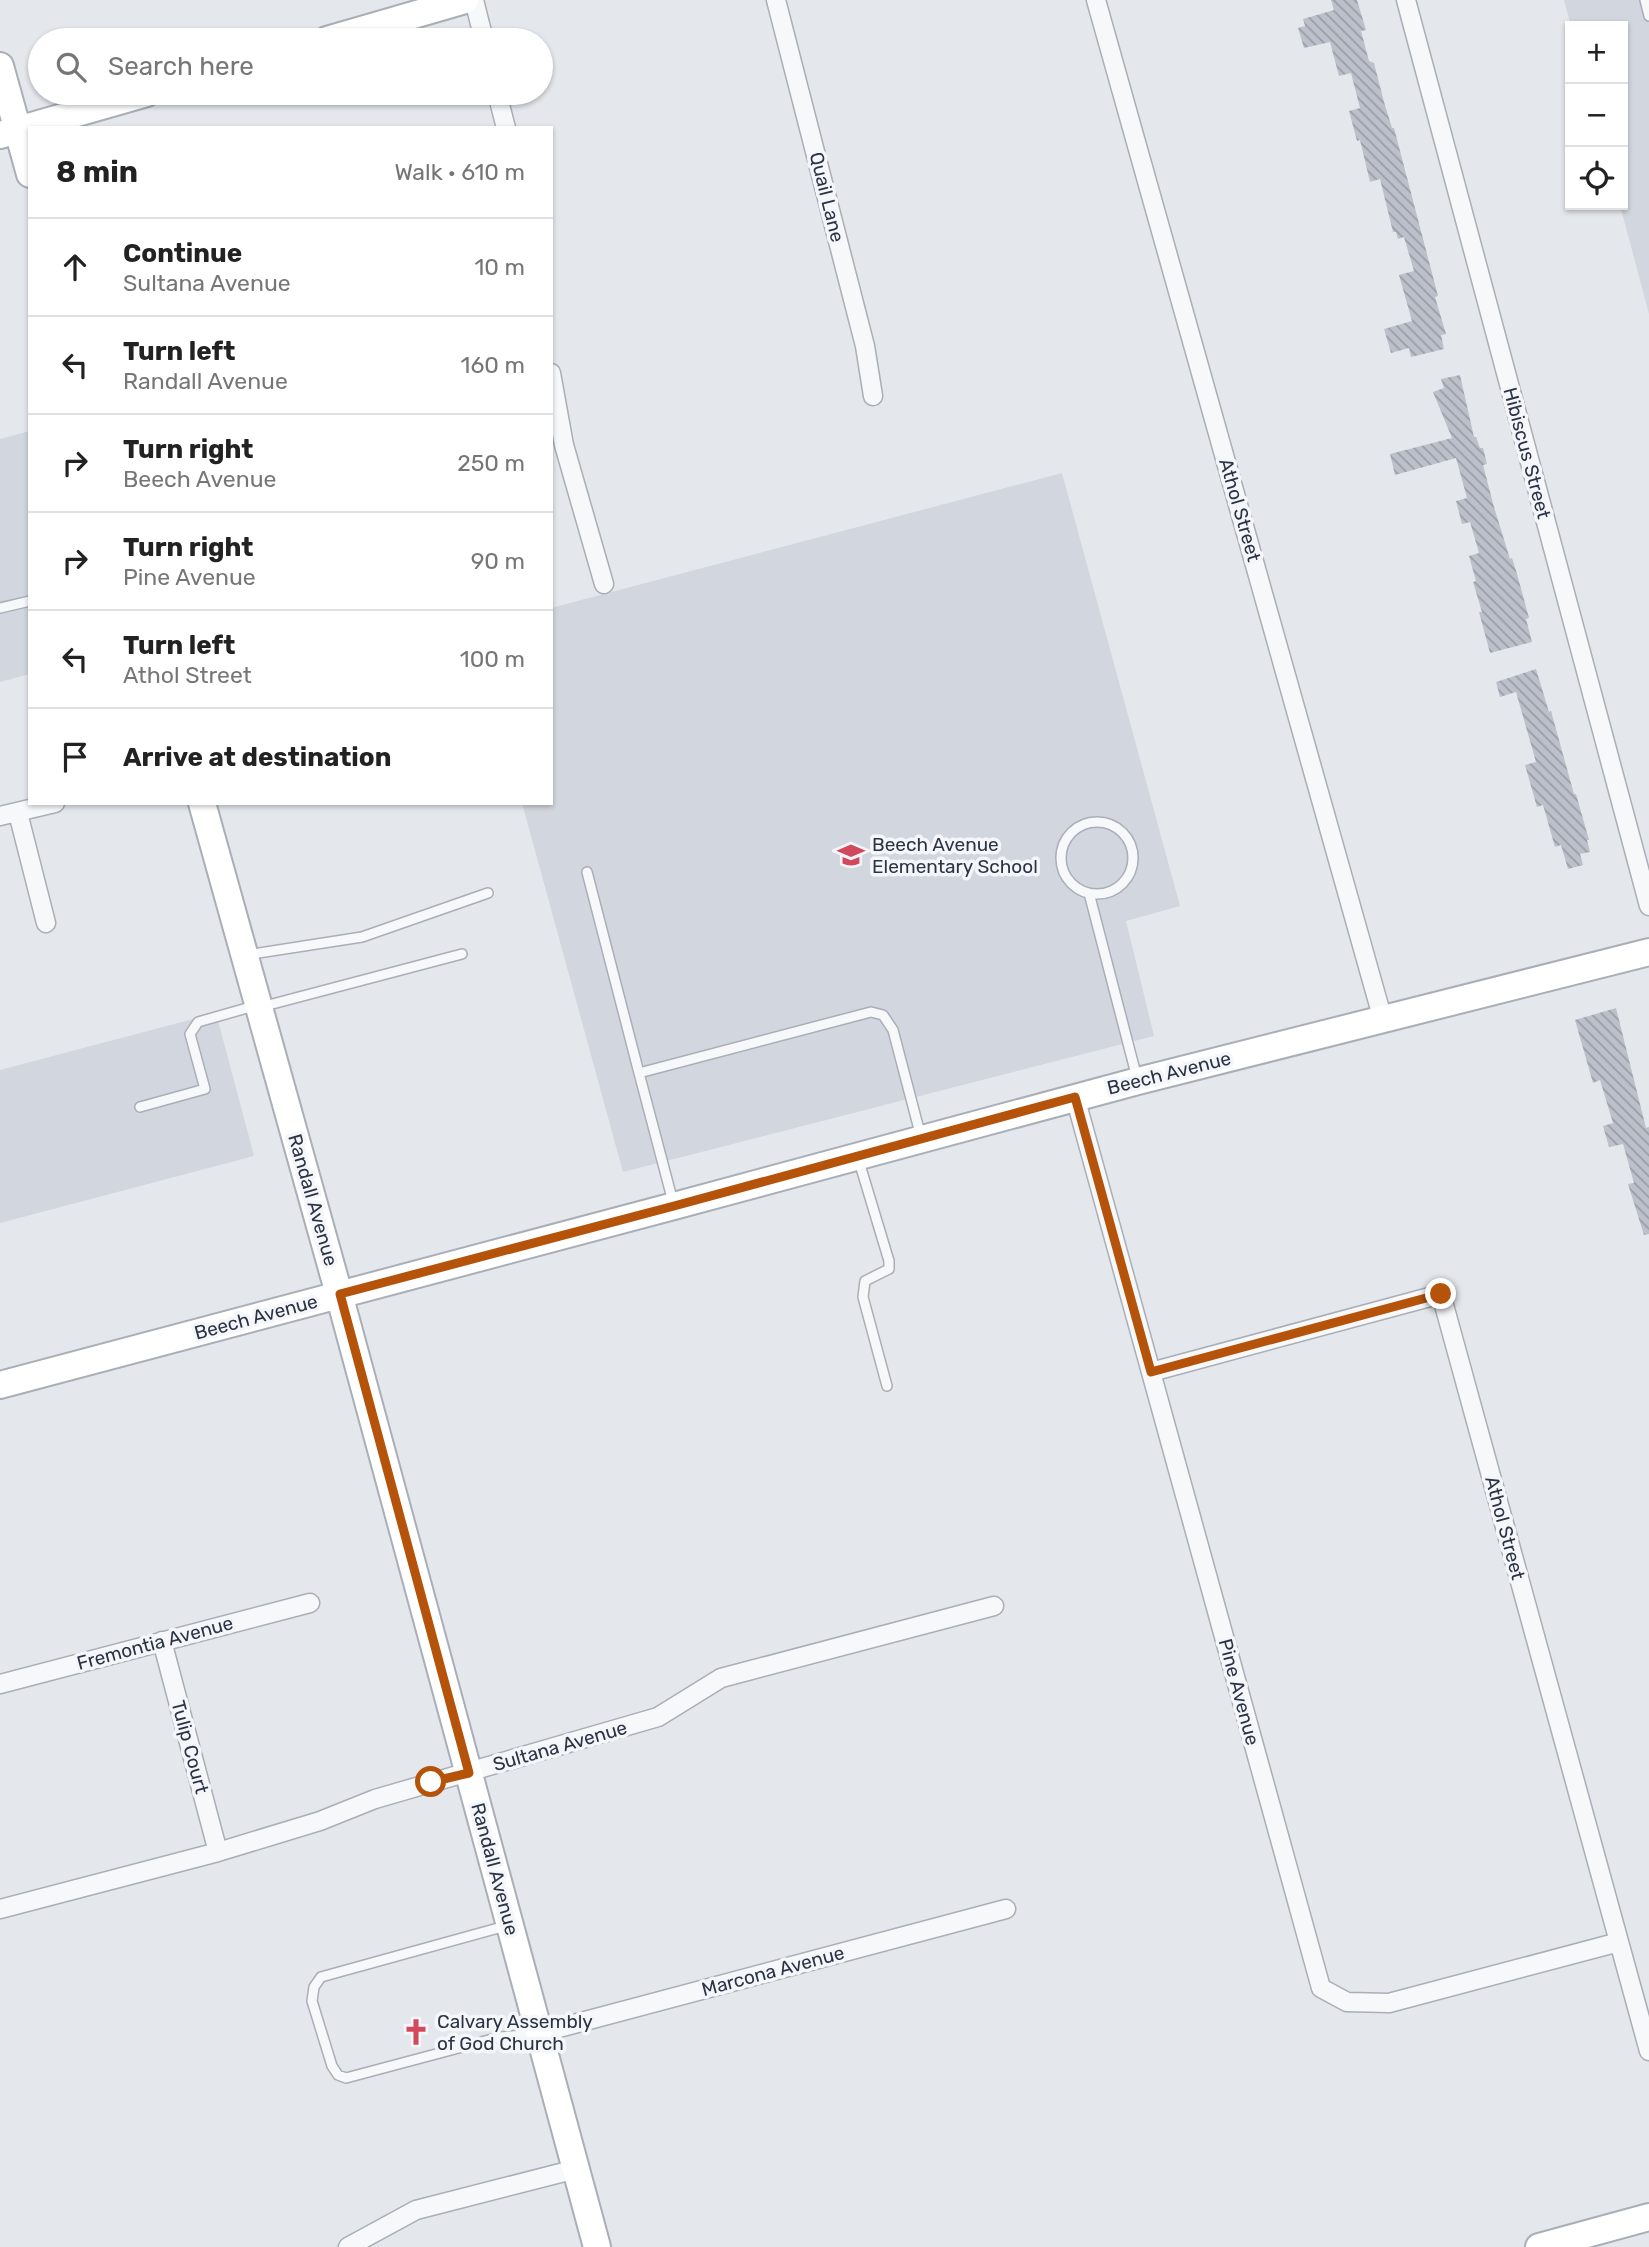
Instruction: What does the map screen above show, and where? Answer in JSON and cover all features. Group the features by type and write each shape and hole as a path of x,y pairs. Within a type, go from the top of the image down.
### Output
{"street":[{"path":"368,28 465,0"},
{"path":"474,0 481,28"},
{"name":"Quail Lane","path":"776,0 865,346 873,396"},
{"name":"Athol Street","path":"1096,0 1383,1020"},
{"name":"Hibiscus Street","path":"1406,0 1649,905"},
{"path":"0,66 9,133 28,170"},
{"path":"33,126 106,105"},
{"path":"500,105 505,126"},
{"path":"9,133 28,127"},
{"path":"553,384 564,445 604,584"},
{"path":"46,923 9,814 47,805"},
{"name":"Randall Avenue","path":"203,805 340,1294 597,2247"},
{"name":"Beech Avenue","path":"0,1385 1075,1097 1649,952"},
{"name":"Pine Avenue","path":"1075,1097 1321,1988 1347,2003 1388,2003 1619,1942"},
{"name":"Athol Street","path":"1151,1372 1441,1294 1649,2051"},
{"name":"Fremontia Avenue","path":"0,1684 310,1603"},
{"name":"Sultana Avenue","path":"0,1909 218,1852 320,1821 375,1799 659,1717 720,1678 994,1606"},
{"name":"Tulip Court","path":"162,1641 218,1852"},
{"name":"Marcona Avenue","path":"540,2033 1006,1909"},
{"path":"348,2247 416,2210 576,2169"},
{"path":"1539,2247 1649,2217"}],"lane":[{"path":"1645,0 1649,16"},
{"path":"0,608 28,601"},
{"path":"1098,822 1109,824 1127,838 1132,849 1130,873 1123,883 1113,890 1101,894 1089,893 1069,880 1061,858 1063,846 1077,828 1098,822"},
{"path":"587,872 674,1206"},
{"path":"244,955 362,937 488,893"},
{"path":"1089,893 1138,1081"},
{"path":"140,1107 205,1089 190,1034 198,1022 462,954"},
{"path":"639,1073 871,1012 883,1015 893,1030 922,1139"},
{"path":"858,1156 889,1261 889,1269 864,1281 863,1286 863,1297 887,1386"},
{"path":"510,1925 321,1977 314,1987 312,2001 331,2066 338,2075 346,2078 500,2038 540,2033"}],"shaded area":[{"path":"1564,0 1649,0 1649,314 1621,210 1628,210 1628,21 1570,21"},
{"path":"28,432 28,675 0,682 0,439"},
{"name":"Beech Avenue Elementary School","path":"1062,473 1180,906 1126,921 1154,1036 623,1172 523,805 553,805 553,607"},
{"path":"216,1013 254,1156 0,1223 0,1070"}],"building":[{"path":"1331,0 1357,0 1366,30 1361,31 1369,61 1374,63 1394,128 1438,296 1435,297 1446,334 1441,335 1444,349 1411,357 1409,348 1391,353 1384,329 1412,321 1399,275 1414,271 1404,237 1398,239 1396,232 1393,232 1380,179 1370,182 1360,140 1357,141 1349,111 1360,108 1351,73 1339,76 1330,42 1304,48 1298,28 1305,26 1303,19 1334,10"},
{"path":"1460,375 1474,437 1480,448 1483,448 1487,464 1483,465 1494,507 1529,618 1526,619 1532,642 1490,653 1469,556 1479,553 1470,522 1462,524 1456,501 1467,498 1456,458 1395,475 1390,454 1452,438 1433,392 1444,388 1441,379"},
{"path":"1536,669 1589,840 1590,852 1580,854 1583,865 1568,869 1561,845 1555,847 1543,805 1537,807 1525,765 1536,762 1516,692 1500,697 1496,682"},
{"path":"1616,1008 1646,1128 1649,1127 1649,1234 1644,1235 1628,1184 1634,1183 1623,1144 1609,1147 1603,1126 1613,1123 1600,1080 1593,1083 1575,1020"}],"place":[{"name":"Beech Avenue Elementary School","path":"851,855"},
{"name":"Calvary Assembly of God Church","path":"416,2032"}],"route":[{"path":"431,1782 469,1773 340,1294 1075,1097 1151,1372 1441,1294"}]}
